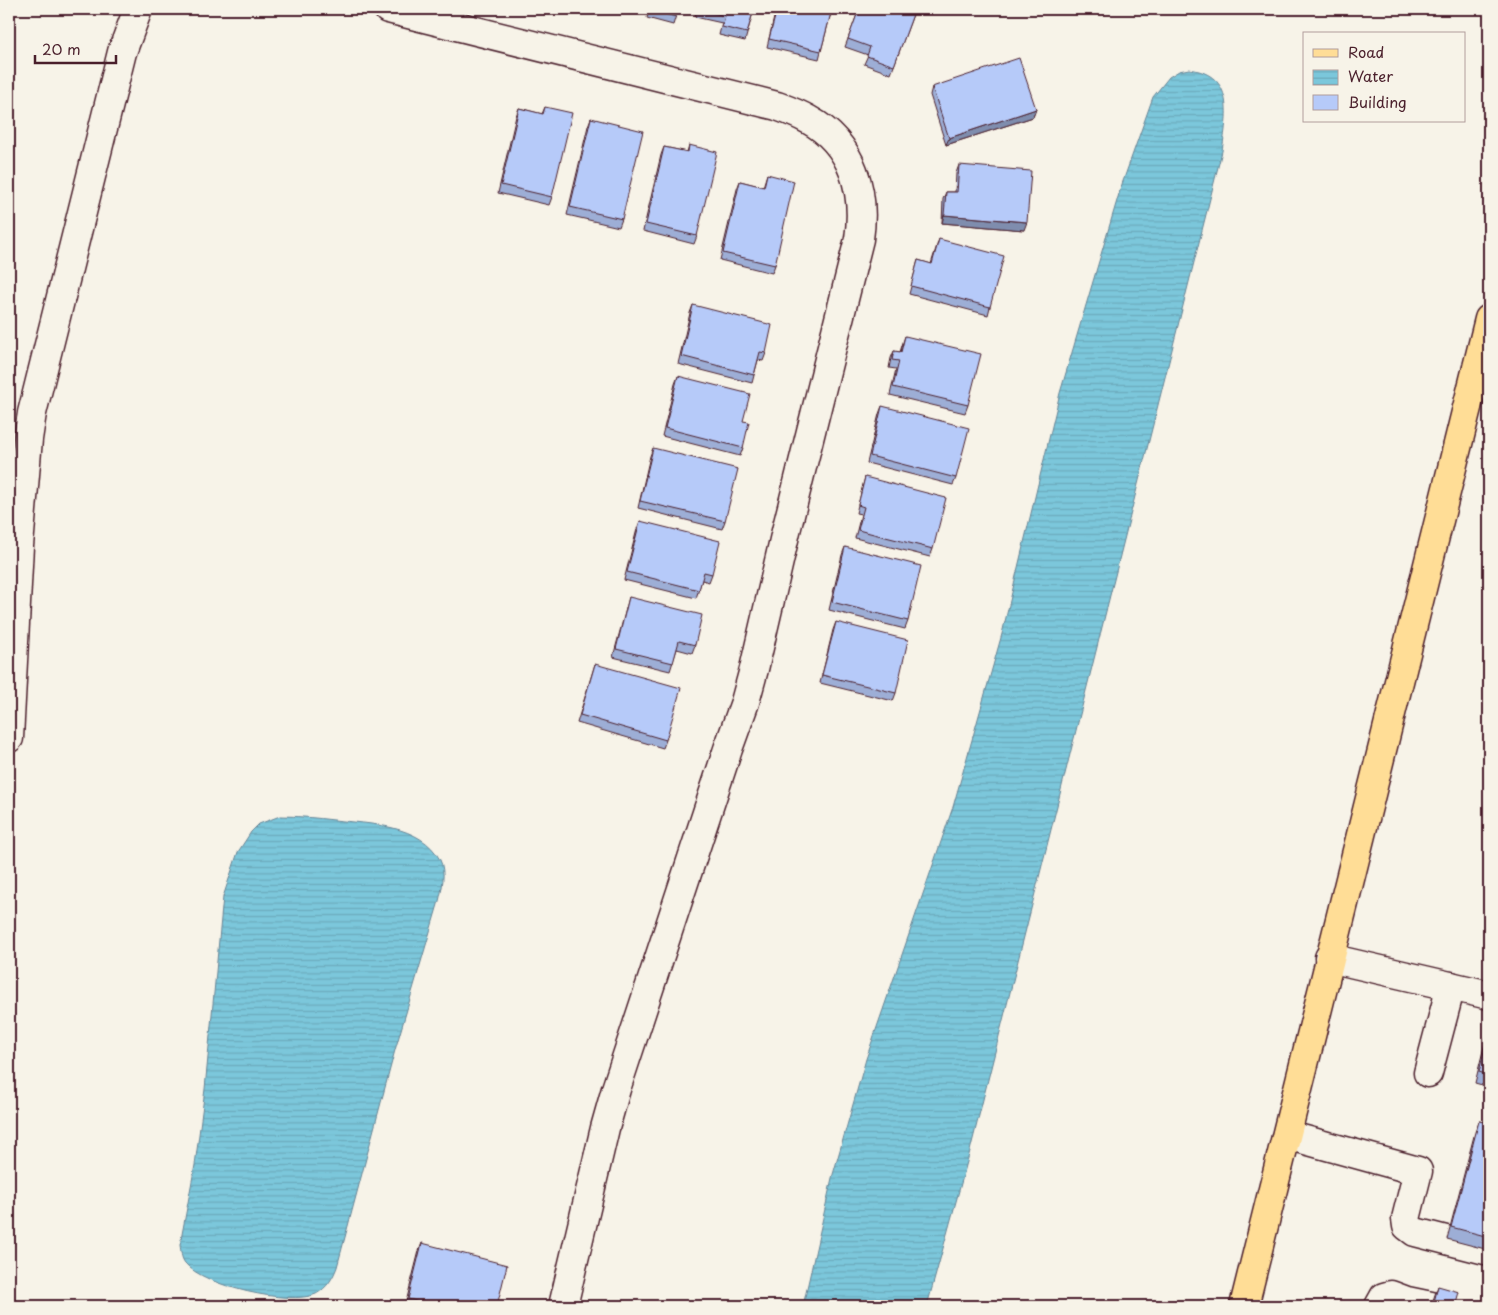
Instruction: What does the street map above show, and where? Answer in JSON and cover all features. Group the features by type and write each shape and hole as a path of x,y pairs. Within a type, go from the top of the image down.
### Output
{"main road":[{"path":"1244,1306 1329,958 1481,386 1489,319"}],"street":[{"path":"9,738 19,546 28,439 34,405 122,52 138,9"},
{"path":"388,9 778,106 810,120 824,130 843,151 855,176 862,203 859,239 749,686 616,1089 563,1306"},
{"path":"1329,958 1489,995"},
{"path":"1428,1073 1451,986"},
{"path":"1287,1135 1418,1170 1406,1219 1407,1226 1415,1232 1489,1252"},
{"path":"1379,1306 1384,1297 1391,1294 1419,1304"}],"water":[{"path":"1189,69 1204,73 1215,79 1221,88 1225,99 1226,111 1222,151 970,1151 927,1306 803,1306 832,1178 866,1059 953,807 1002,634 1060,393 1121,187 1153,97 1169,77 1179,71"},
{"path":"280,816 378,825 408,833 421,839 432,848 440,860 443,875 439,901 395,1050 337,1267 323,1289 316,1294 304,1297 268,1296 248,1292 209,1279 185,1263 180,1245 195,1165 205,1089 223,897 238,852 251,832 259,824"}],"building":[{"path":"650,9 678,9 676,17"},
{"path":"698,9 754,9 747,33 722,27 725,16"},
{"path":"777,9 832,9 821,51 769,39"},
{"path":"859,9 915,9 894,66 867,56 870,47 848,39"},
{"path":"1019,58 1036,109 949,138 932,87"},
{"path":"545,107 572,113 552,197 501,185 519,108 543,114"},
{"path":"591,118 643,131 622,219 570,207"},
{"path":"689,145 717,152 697,236 646,224 664,147 688,152"},
{"path":"959,165 1031,171 1027,222 944,215 946,192 957,192"},
{"path":"767,174 794,181 775,265 723,253 740,181 764,187"},
{"path":"939,239 1004,256 990,307 911,286 918,260 932,264"},
{"path":"693,305 772,325 766,353 760,352 754,375 681,356"},
{"path":"905,336 981,354 968,405 893,387 899,361 892,360 894,351 901,352"},
{"path":"678,376 750,394 743,421 749,422 743,448 665,428"},
{"path":"882,406 969,428 956,478 870,456"},
{"path":"653,448 738,469 725,521 640,501"},
{"path":"865,477 946,498 933,549 858,530 864,507 858,505"},
{"path":"640,521 720,541 712,574 704,572 699,590 627,572"},
{"path":"845,547 921,566 908,621 832,602"},
{"path":"629,597 702,615 695,645 679,641 673,663 616,649"},
{"path":"836,622 908,640 896,693 822,675"},
{"path":"595,664 681,688 666,740 580,715"},
{"path":"1489,1031 1489,1075 1479,1072"},
{"path":"1479,1121 1489,1123 1489,1237 1451,1227"},
{"path":"422,1243 507,1265 497,1306 437,1306 408,1299"},
{"path":"1438,1286 1459,1292 1455,1306 1433,1306"},
{"path":"1408,1301 1429,1306 1407,1306"}]}
